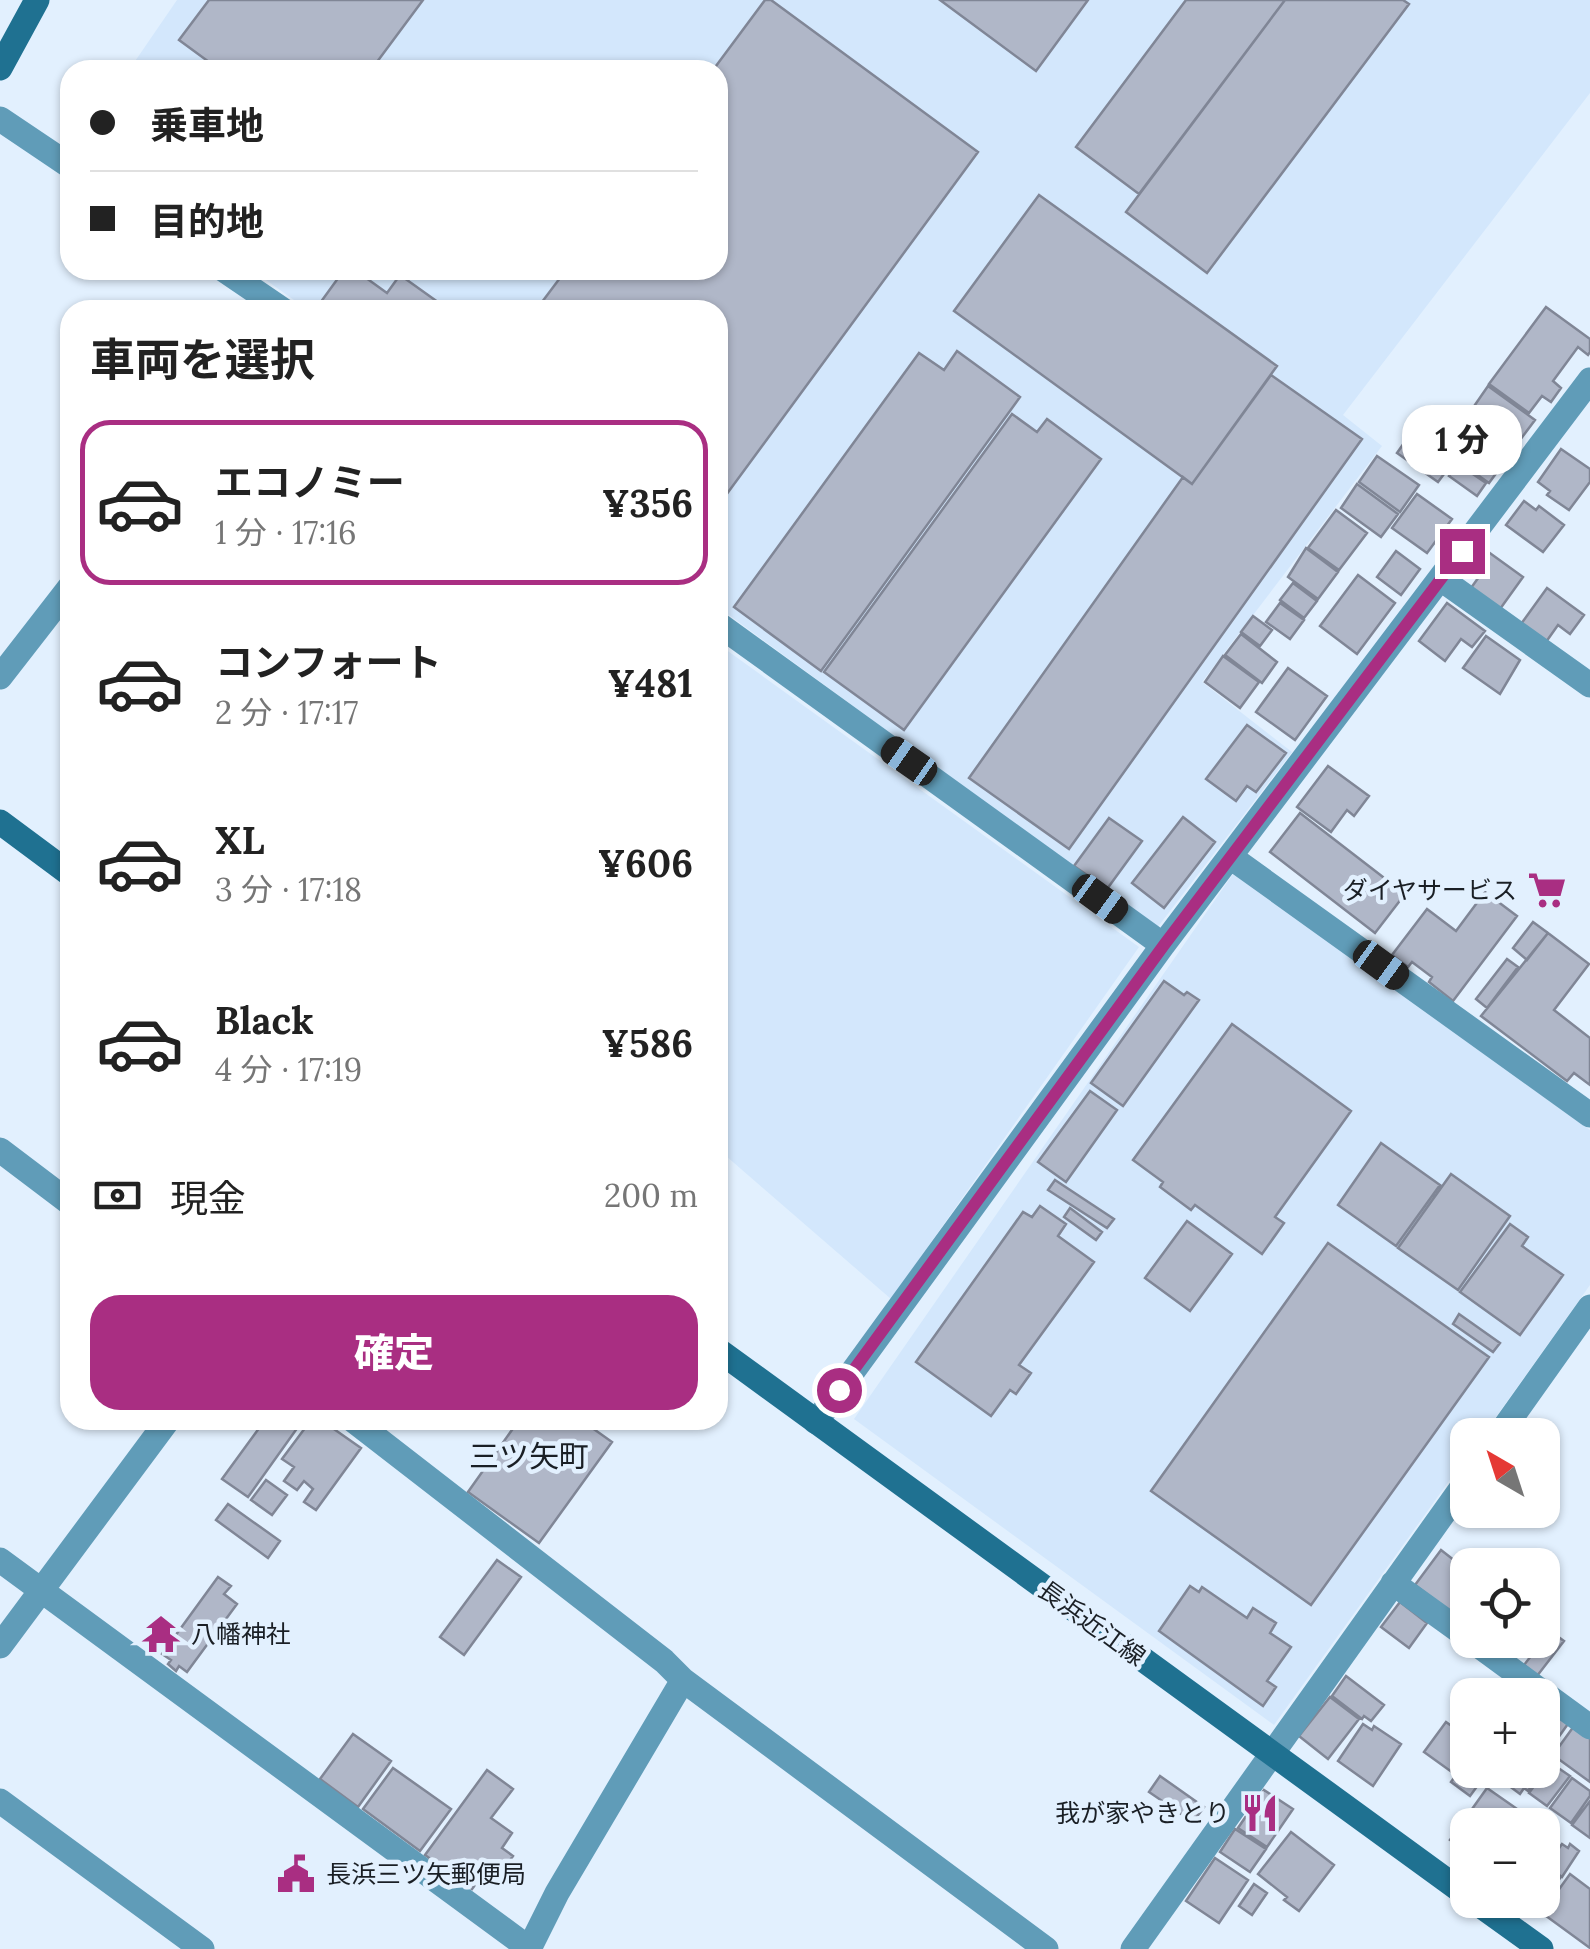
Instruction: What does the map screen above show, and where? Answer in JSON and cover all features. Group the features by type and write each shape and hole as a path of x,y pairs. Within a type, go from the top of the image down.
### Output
{"main road":[{"path":"0,68 37,0"},
{"path":"0,822 60,867"},
{"name":"長浜近江線","path":"728,1357 1450,1883"},
{"name":"長浜近江線","path":"1498,1918 1541,1949"}],"street":[{"path":"0,119 60,159"},
{"path":"237,280 263,300"},
{"path":"816,1422 1164,945 1590,380"},
{"path":"1441,579 1590,685"},
{"path":"0,677 60,600"},
{"path":"728,631 1164,945"},
{"path":"1232,858 1590,1116"},
{"path":"0,1150 60,1196"},
{"path":"1511,1418 1590,1307"},
{"path":"0,1646 161,1430"},
{"path":"366,1430 664,1661 683,1680 1046,1949"},
{"path":"1134,1949 1450,1504"},
{"path":"0,1560 530,1949 558,1893 683,1680"},
{"path":"1394,1583 1450,1624"},
{"path":"1496,1658 1590,1727"},
{"path":"0,1800 202,1949"}],"shaded area":[{"path":"177,0 1590,0 1590,93 1343,415 1382,446 1202,682 1292,752 1157,928 728,614 728,300 294,300 266,280 728,280 728,60 136,60"},
{"path":"728,651 1139,947 891,1299 728,1158"},
{"path":"1233,874 1590,1130 1590,1285 1495,1418 1450,1418 1450,1480 1274,1725 854,1419"}],"building":[{"path":"209,0 423,0 378,60 206,60 179,40"},
{"path":"765,0 771,0 978,152 728,492 728,300 544,300 558,280 728,280 728,60 720,60"},
{"path":"940,0 1088,0 1036,71"},
{"path":"1186,0 1285,0 1139,194 1076,147"},
{"path":"1285,0 1403,0 1409,4 1207,273 1126,212"},
{"path":"1039,195 1277,366 1192,484 954,311"},
{"path":"337,280 369,280 387,293 396,280 407,280 435,300 322,300"},
{"path":"1546,307 1590,339 1590,352 1588,355 1578,347 1553,381 1561,388 1551,402 1542,396 1529,413 1489,384"},
{"path":"957,351 1020,397 821,671 734,607 919,353 944,370"},
{"path":"1271,375 1362,439 1069,849 969,778 1183,477 1192,484"},
{"path":"1488,386 1535,420 1514,448 1468,415"},
{"path":"1012,414 1037,432 1047,419 1101,459 904,730 824,672"},
{"path":"1462,419 1511,453 1489,483 1441,449"},
{"path":"1411,433 1453,462 1438,482 1397,453"},
{"path":"1561,449 1590,469 1590,482 1569,510 1547,495 1550,491 1538,482"},
{"path":"1377,456 1419,485 1400,512 1359,482"},
{"path":"1458,464 1486,483 1477,496 1449,476"},
{"path":"1357,484 1398,514 1381,537 1341,508"},
{"path":"1417,494 1452,519 1427,553 1392,528"},
{"path":"1524,501 1536,510 1539,506 1564,525 1543,552 1506,525"},
{"path":"1336,510 1367,533 1339,570 1308,548"},
{"path":"1306,548 1338,572 1318,599 1288,577"},
{"path":"1396,551 1420,569 1401,595 1377,577"},
{"path":"1487,551 1523,577 1500,609 1471,588 1481,574 1474,569"},
{"path":"1358,575 1395,603 1357,654 1320,626"},
{"path":"1293,583 1317,601 1304,618 1280,600"},
{"path":"1547,588 1584,615 1570,634 1558,625 1546,642 1521,624"},
{"path":"1280,603 1304,620 1290,639 1266,622"},
{"path":"1447,603 1485,631 1472,647 1461,639 1445,661 1419,641"},
{"path":"1253,616 1272,630 1260,646 1241,632"},
{"path":"1241,634 1277,662 1262,683 1225,655"},
{"path":"1486,636 1520,660 1500,694 1463,668"},
{"path":"1223,656 1259,682 1240,708 1205,682"},
{"path":"1288,668 1327,696 1295,740 1256,712"},
{"path":"1247,725 1286,753 1256,792 1247,786 1236,801 1206,779"},
{"path":"1328,766 1369,796 1354,816 1347,810 1331,832 1297,807"},
{"path":"1300,813 1405,894 1375,933 1270,852"},
{"path":"1183,817 1215,842 1164,908 1132,883"},
{"path":"1109,818 1142,841 1107,889 1074,866"},
{"path":"1485,892 1517,916 1453,1001 1429,982 1432,977 1412,962 1408,967 1392,955 1427,909 1456,931"},
{"path":"1533,922 1548,933 1527,960 1513,948"},
{"path":"1548,933 1589,964 1554,1010 1590,1038 1590,1085 1574,1073 1567,1081 1481,1016"},
{"path":"1507,959 1518,967 1487,1008 1476,999"},
{"path":"1164,981 1199,1000 1123,1106 1091,1083"},
{"path":"1232,1024 1351,1111 1275,1217 1284,1223 1262,1254 1195,1205 1191,1210 1133,1160"},
{"path":"1090,1091 1117,1110 1066,1182 1038,1162"},
{"path":"1381,1143 1440,1185 1396,1246 1338,1205"},
{"path":"1451,1174 1510,1216 1458,1290 1398,1248"},
{"path":"1055,1180 1114,1219 1107,1228 1048,1190"},
{"path":"1040,1206 1066,1224 1058,1236 1094,1262 1019,1365 1031,1373 1016,1394 1010,1390 991,1416 916,1362 1023,1212 1032,1217"},
{"path":"1070,1208 1102,1232 1096,1240 1064,1217"},
{"path":"1187,1221 1232,1254 1190,1311 1145,1278"},
{"path":"1510,1224 1528,1237 1522,1246 1563,1275 1520,1335 1460,1292"},
{"path":"1328,1243 1489,1357 1311,1605 1151,1491"},
{"path":"1459,1314 1500,1343 1493,1352 1453,1324"},
{"path":"258,1430 296,1430 248,1497 222,1479"},
{"path":"304,1430 335,1430 361,1448 316,1510 304,1502 313,1489 304,1481 297,1490 284,1481 294,1467 282,1459"},
{"path":"512,1430 595,1430 612,1442 539,1543 468,1492"},
{"path":"266,1480 287,1495 272,1515 251,1500"},
{"path":"228,1504 280,1541 268,1558 216,1520"},
{"path":"1441,1550 1450,1557 1450,1612 1415,1585"},
{"path":"497,1560 521,1577 464,1655 440,1637"},
{"path":"218,1577 231,1586 224,1594 237,1604 187,1672 179,1666 176,1671 168,1664 171,1660 162,1654"},
{"path":"1190,1586 1199,1592 1202,1587 1247,1618 1253,1608 1276,1623 1270,1633 1291,1647 1267,1681 1276,1687 1263,1706 1159,1631"},
{"path":"1400,1602 1427,1623 1409,1648 1381,1627"},
{"path":"1529,1658 1551,1658 1537,1676 1524,1665"},
{"path":"1346,1676 1384,1705 1371,1721 1364,1716 1362,1719 1332,1696"},
{"path":"1330,1697 1359,1719 1328,1759 1299,1736"},
{"path":"1560,1714 1570,1721 1560,1735"},
{"path":"1446,1722 1450,1725 1450,1771 1424,1752"},
{"path":"1363,1724 1372,1730 1374,1726 1401,1744 1373,1786 1338,1761"},
{"path":"1574,1726 1590,1738 1590,1782 1560,1760 1560,1745"},
{"path":"353,1734 391,1761 358,1807 320,1779"},
{"path":"393,1768 451,1809 420,1851 363,1809"},
{"path":"1560,1769 1570,1776 1547,1806 1529,1793 1533,1788 1560,1788"},
{"path":"487,1770 513,1789 491,1818 512,1833 502,1848 513,1856 496,1880 485,1872 472,1889 425,1855"},
{"path":"1160,1776 1204,1807 1193,1822 1149,1792"},
{"path":"1572,1778 1590,1791 1571,1823 1560,1815 1560,1808 1550,1808"},
{"path":"1459,1788 1476,1788 1470,1796"},
{"path":"1487,1788 1516,1808 1473,1808"},
{"path":"1264,1790 1293,1809 1267,1847 1238,1828"},
{"path":"1590,1801 1590,1838 1572,1825"},
{"path":"1235,1829 1266,1849 1250,1872 1220,1852"},
{"path":"1291,1832 1334,1865 1299,1911 1258,1874"},
{"path":"1562,1844 1568,1848 1570,1844 1579,1851 1562,1877 1560,1876"},
{"path":"1215,1858 1248,1880 1219,1923 1186,1901"},
{"path":"1570,1874 1590,1889 1590,1948 1549,1918 1560,1918 1560,1888"},
{"path":"1254,1884 1267,1893 1252,1915 1239,1906"}],"place":[{"name":"ダイヤサービス","path":"1547,890"},
{"name":"八幡神社","path":"161,1634"},
{"name":"我が家やきとり","path":"1260,1813"},
{"name":"長浜三ツ矢郵便局","path":"296,1874"}],"district":[{"name":"三ツ矢町","path":"529,1457"}],"route":[{"path":"839,1390 1164,945 1462,551"}]}
